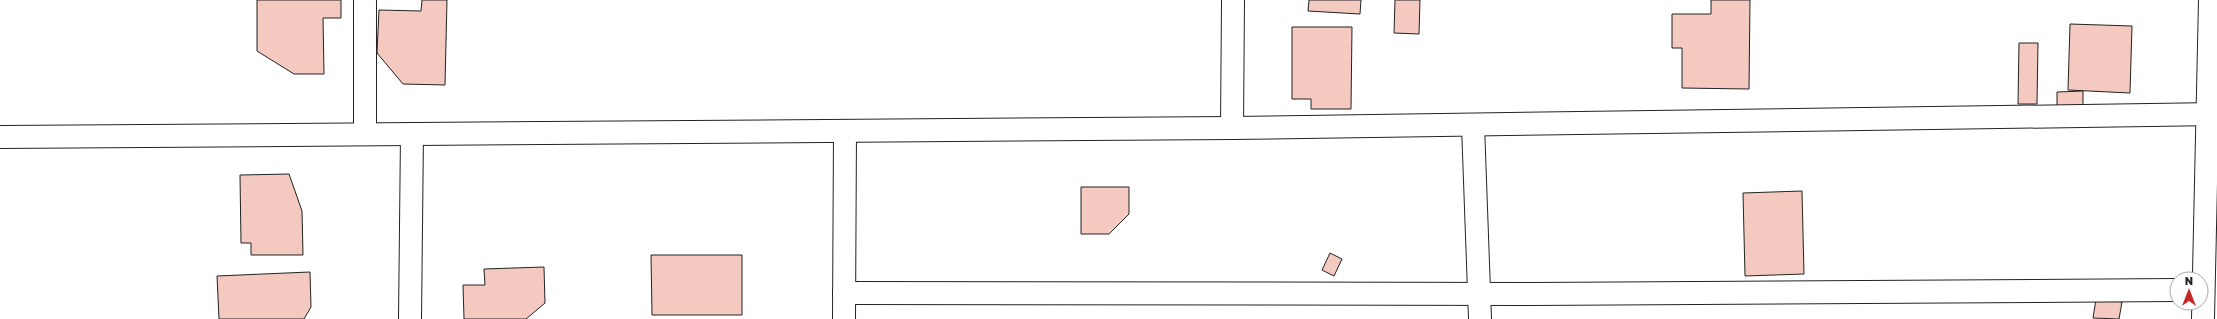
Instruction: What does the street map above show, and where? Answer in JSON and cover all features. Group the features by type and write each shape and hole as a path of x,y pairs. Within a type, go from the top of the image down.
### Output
{"street":[{"path":"364,0 365,134"},
{"path":"1232,128 1234,0"},
{"path":"2203,271 2212,114 2210,0"},
{"path":"0,137 1232,128 2212,114"},
{"path":"1473,125 1480,319"},
{"path":"844,319 845,131"},
{"path":"410,319 412,134"},
{"path":"844,293 1479,294 2169,290"}],"building":[{"path":"257,0 341,0 341,18 323,18 324,74 294,74 257,51"},
{"path":"422,0 447,0 445,85 403,84 377,53 379,10 421,11"},
{"path":"1309,0 1361,0 1360,14 1308,11"},
{"path":"1395,0 1420,0 1419,34 1394,33"},
{"path":"1711,0 1750,0 1749,89 1682,88 1682,48 1672,48 1672,14 1711,14"},
{"path":"2070,24 2132,26 2130,93 2068,90"},
{"path":"1292,27 1352,27 1351,109 1311,109 1311,99 1292,99"},
{"path":"2019,43 2038,43 2037,104 2018,104"},
{"path":"2083,91 2083,106 2057,107 2057,92"},
{"path":"289,174 302,211 303,255 251,255 251,243 241,243 240,175"},
{"path":"1081,187 1129,187 1129,214 1109,234 1081,234"},
{"path":"1802,191 1804,274 1745,276 1743,193"},
{"path":"1330,253 1342,259 1334,276 1322,270"},
{"path":"651,255 742,255 742,315 652,315"},
{"path":"544,267 545,303 526,319 464,319 463,285 485,285 484,269"},
{"path":"310,272 311,307 304,319 219,319 217,276"},
{"path":"2096,299 2122,302 2119,319 2093,318"}]}
